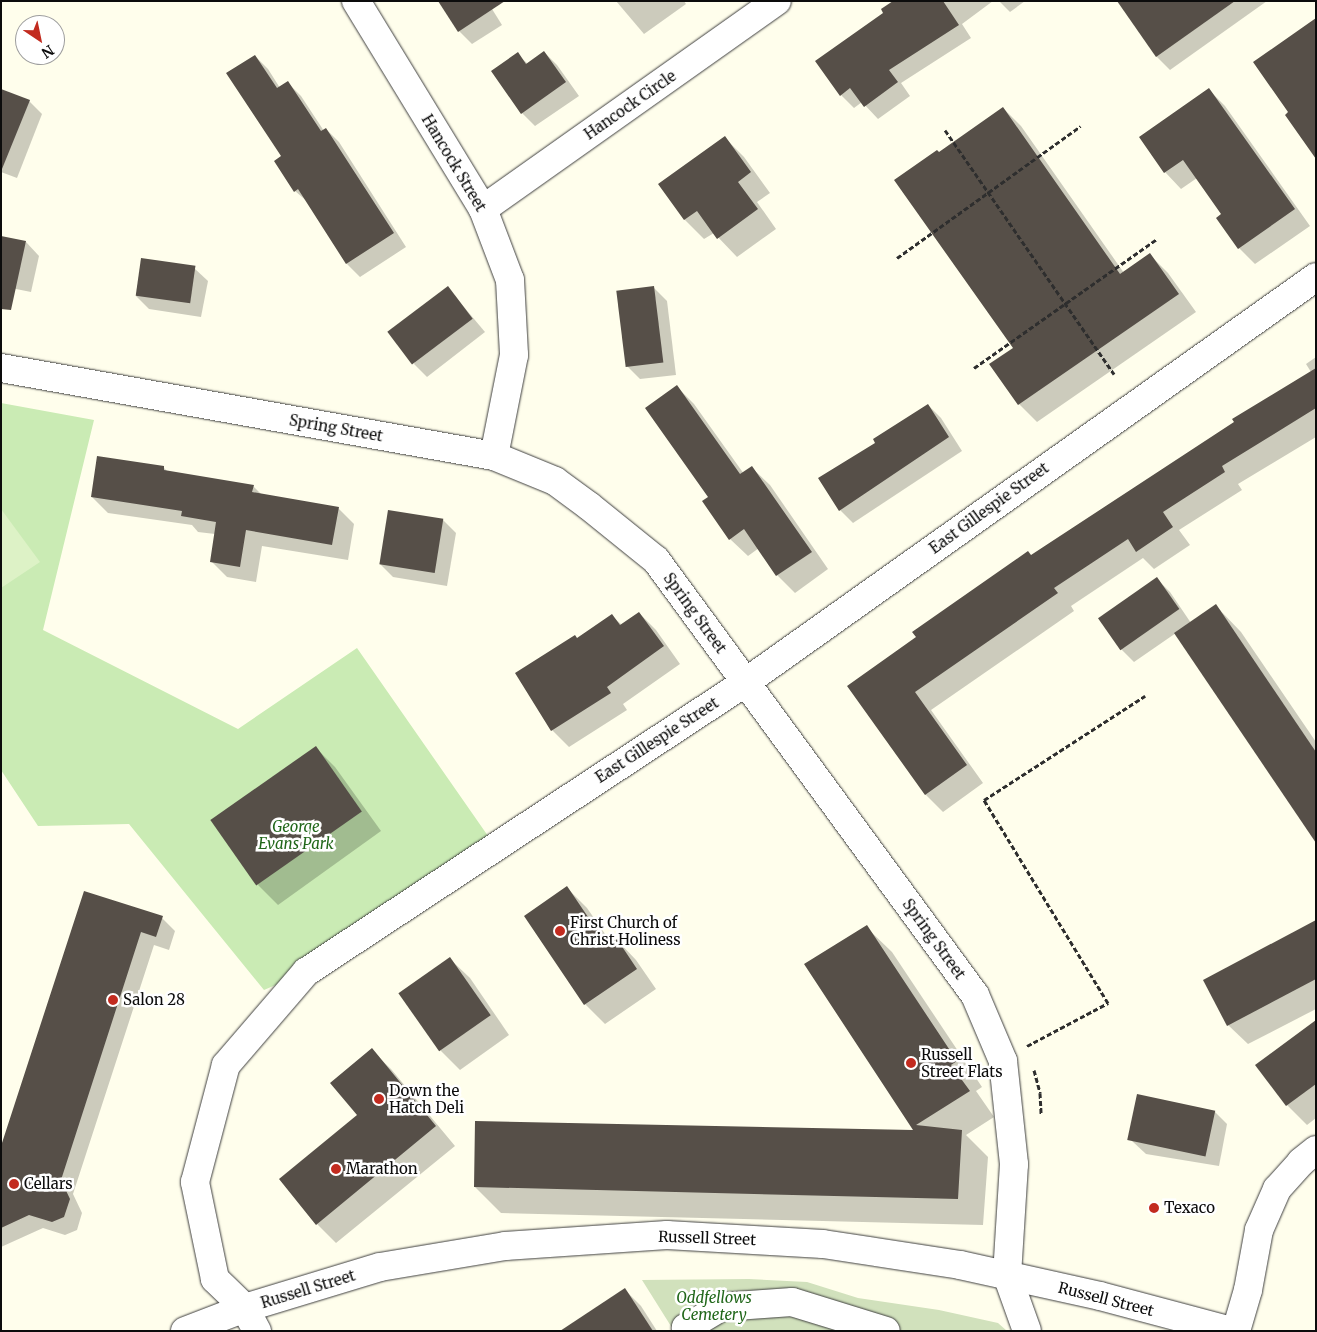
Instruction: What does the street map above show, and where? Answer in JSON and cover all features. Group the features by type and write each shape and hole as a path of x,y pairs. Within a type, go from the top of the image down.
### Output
{"street":[{"name":"Hancock Street","path":"356,1 483,209 510,280 514,355 494,456"},
{"name":"Hancock Circle","path":"483,209 777,1"},
{"name":"East Gillespie Street","path":"251,1319 215,1279 195,1182 226,1065 306,972 746,682 1316,277"},
{"name":"Spring Street","path":"1,368 494,456 554,481 589,506 656,560 975,995 1003,1060 1011,1123 1014,1164 1007,1275"},
{"path":"1234,1331 1248,1290 1259,1230 1277,1189 1301,1162 1316,1150"},
{"name":"Russell Street","path":"185,1331 251,1319 380,1267 505,1246 667,1235 823,1244 1007,1275 1234,1331"},
{"path":"1007,1275 1027,1331"},
{"path":"688,1331 686,1328 721,1307 792,1302 886,1331"}],"path":[{"path":"898,258 1081,126"},
{"path":"945,130 1114,374"},
{"path":"974,368 1157,239"},
{"path":"1023,1049 1108,1003 984,800 1146,696"},
{"path":"1030,1062 1040,1093 1041,1114"}],"green space":[{"name":"George Evans Park","path":"1,403 94,420 43,630 238,729 357,648 495,846 306,972 264,990 129,824 38,826 1,770"},
{"path":"1,509 40,562 1,588"},
{"name":"Oddfellows Cemetery","path":"749,1279 807,1282 858,1298 939,1310 998,1323 1007,1331 674,1331 642,1280"}],"building":[{"path":"438,1 505,1 458,32"},
{"path":"893,1 943,1 959,25 889,70 898,82 864,107 850,88 840,96 815,61 883,13 881,9"},
{"path":"1117,1 1235,1 1156,57"},
{"path":"1316,18 1316,159 1285,115 1288,112 1253,62"},
{"path":"544,51 566,82 521,114 491,71 518,52 526,64"},
{"path":"255,55 277,88 288,81 321,131 326,128 394,233 346,264 298,189 294,192 274,161 281,156 226,73"},
{"path":"1209,88 1295,209 1238,249 1216,218 1221,214 1183,160 1164,173 1139,137"},
{"path":"1,89 30,100 2,169 1,169"},
{"path":"1003,107 1120,274 1150,253 1179,294 1018,405 989,364 1013,348 894,180 937,150 939,152"},
{"path":"725,136 751,172 738,182 758,209 717,239 697,211 684,220 658,184"},
{"path":"1,236 26,241 11,310 1,309"},
{"path":"141,258 195,266 190,303 136,296"},
{"path":"448,286 473,319 412,364 387,332"},
{"path":"654,286 663,362 626,367 616,291"},
{"path":"1316,368 1316,408 1222,466 1225,472 1163,512 1173,527 1136,552 1128,539 1054,588 1058,593 915,692 967,765 925,795 847,686 916,637 912,632 1028,551 1031,555 1234,422 1232,419"},
{"path":"677,385 740,474 752,466 812,552 776,576 744,529 729,540 702,501 708,497 645,408"},
{"path":"928,404 949,437 839,511 818,478 875,443 873,439"},
{"path":"97,456 164,466 164,470 254,485 252,492 339,507 332,545 246,530 240,567 210,562 216,522 181,516 182,511 91,497"},
{"path":"388,510 443,519 435,573 379,564"},
{"path":"1157,577 1179,609 1120,650 1098,618"},
{"path":"1216,604 1316,752 1316,843 1174,633"},
{"path":"639,612 664,646 607,687 611,693 551,731 515,673 575,635 577,638 612,614 620,625"},
{"path":"316,746 362,812 256,886 210,820"},
{"path":"567,886 607,945 617,939 637,969 584,1005 524,916"},
{"path":"84,891 163,916 156,937 141,932 61,1180 70,1199 64,1217 52,1222 29,1215 1,1228 1,1146"},
{"path":"1316,920 1316,979 1227,1026 1203,980"},
{"name":"Russell Street Flats","path":"867,925 957,1061 951,1065 970,1091 916,1125 962,1130 958,1199 474,1187 475,1121 913,1130 804,964"},
{"path":"450,957 491,1015 439,1051 398,993"},
{"path":"1316,1020 1316,1084 1286,1106 1255,1065"},
{"path":"372,1048 436,1126 316,1225 279,1179 357,1115 330,1083"},
{"path":"1137,1094 1215,1111 1205,1157 1127,1140"},
{"path":"625,1288 653,1331 560,1331"}],"place":[{"name":"First Church of Christ Holiness","path":"560,931"},
{"name":"Salon 28","path":"113,1000"},
{"name":"Russell Street Flats","path":"911,1063"},
{"name":"Down the Hatch Deli","path":"379,1099"},
{"name":"Marathon","path":"336,1169"},
{"name":"Cellars","path":"14,1184"},
{"name":"Texaco","path":"1154,1208"}]}
